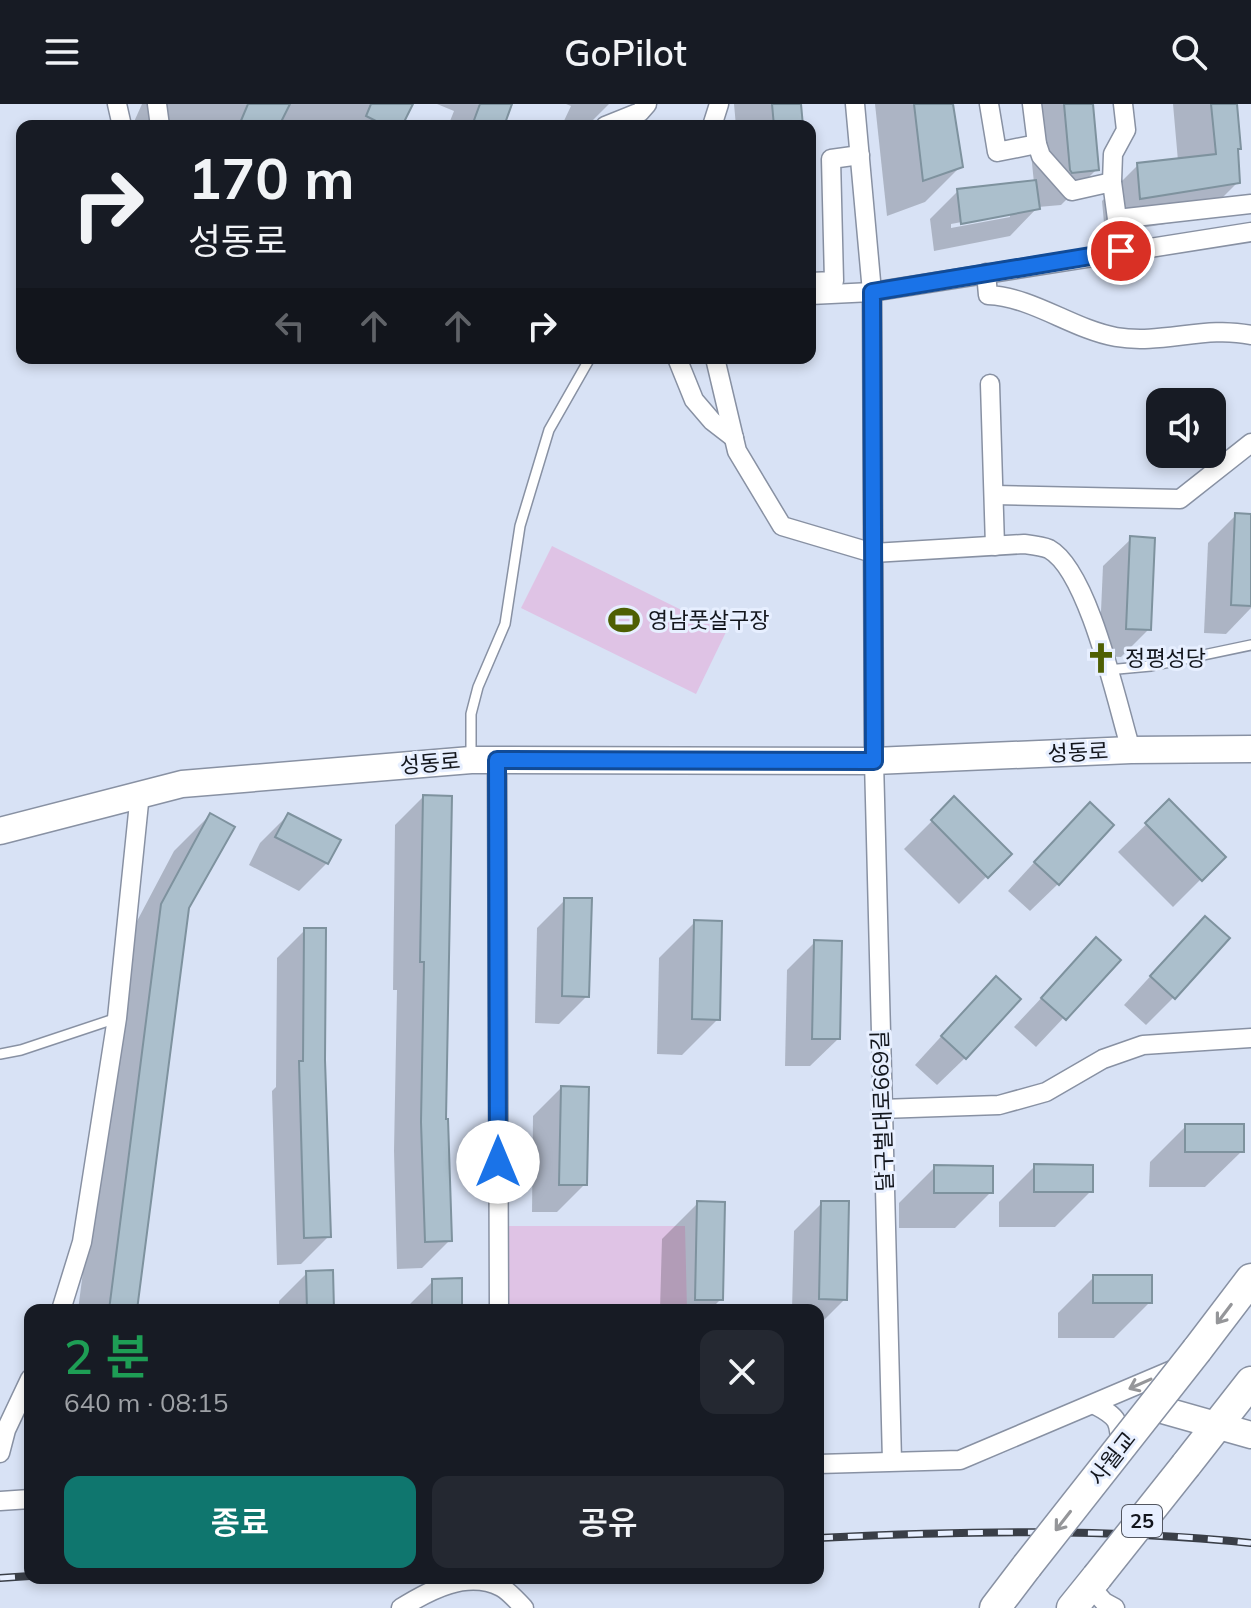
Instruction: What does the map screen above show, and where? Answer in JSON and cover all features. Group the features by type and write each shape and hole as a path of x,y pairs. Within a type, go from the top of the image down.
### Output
{"main road":[{"name":"사월교","path":"995,1608 1251,1279"},
{"name":"25","path":"1087,1591 1251,1382"}],"street":[{"name":"달구벌대로669길","path":"855,104 872,292 874,761 892,1461"},
{"path":"989,104 997,152 1037,144"},
{"path":"1032,104 1041,156 1072,191 1112,182"},
{"path":"1121,251 1112,182 1113,154 1126,130 1123,104"},
{"path":"626,120 646,114"},
{"path":"816,282 834,281 831,159 860,155"},
{"path":"1117,219 1251,204"},
{"path":"816,295 872,292 1251,232"},
{"path":"986,273 988,295 1003,295 1082,327 1117,337 1180,338 1234,331 1251,335"},
{"path":"679,364 694,400 712,421 734,438"},
{"path":"716,364 737,451 782,526 873,553 1024,544 1049,549 1071,570 1088,604 1131,750"},
{"path":"990,384 995,546"},
{"path":"994,495 1180,499 1251,443"},
{"name":"성동로","path":"0,831 182,784 484,760 874,761 1131,750 1251,749"},
{"path":"484,760 499,1304"},
{"path":"63,1304 82,1242 117,1018 140,793"},
{"path":"881,1109 999,1105 1046,1092 1103,1059 1143,1045 1251,1038"},
{"path":"824,1464 960,1460 1095,1405 1192,1357"},
{"path":"0,1453 6,1430 24,1392"},
{"path":"1095,1405 1117,1420 1120,1448"},
{"path":"1152,1407 1251,1435"},
{"path":"0,1501 24,1499"},
{"path":"401,1608 429,1590 453,1584"},
{"path":"491,1584 502,1587 524,1608"},
{"path":"1087,1591 1115,1608"}],"lane":[{"path":"484,760 471,714 478,687 505,624 520,526 549,430 587,364"},
{"path":"1107,670 1151,666 1251,645"},
{"path":"0,1054 117,1018"}],"shaded area":[{"name":"영남풋살구장","path":"552,546 726,632 696,694 521,608"},
{"path":"499,1226 685,1226 687,1304 499,1304"}],"building":[{"path":"248,104 290,104 282,120 241,120"},
{"path":"371,104 413,104 405,120 374,120 366,116"},
{"path":"480,104 512,104 506,120 474,120"},
{"path":"772,104 801,104 802,120 773,120"},
{"path":"914,104 953,104 963,167 923,181"},
{"path":"1064,104 1093,104 1099,170 1072,173 1070,170"},
{"path":"1211,104 1237,104 1240,183 1140,199 1137,163 1216,154"},
{"path":"1036,180 1040,209 961,224 957,189"},
{"path":"1235,513 1251,514 1251,606 1231,605"},
{"path":"1130,536 1155,538 1151,630 1126,629"},
{"path":"423,795 452,796 446,1119 452,1241 425,1242 421,1122 424,962 420,962"},
{"path":"954,796 1012,854 988,878 931,820"},
{"path":"1169,799 1226,857 1202,881 1145,823"},
{"path":"1090,802 1114,825 1059,885 1034,862"},
{"path":"210,813 235,827 189,908 138,1304 110,1304 161,904"},
{"path":"288,813 341,840 328,864 275,837"},
{"path":"564,898 592,898 589,997 562,996"},
{"path":"1205,916 1230,938 1175,999 1150,976"},
{"path":"694,920 722,921 720,1020 692,1019"},
{"path":"304,928 326,928 325,1060 331,1237 304,1238 299,1061 303,1061"},
{"path":"1096,937 1121,960 1066,1020 1041,998"},
{"path":"814,940 842,941 840,1039 812,1039"},
{"path":"996,976 1021,999 966,1059 941,1036"},
{"path":"561,1086 589,1087 587,1185 559,1185"},
{"path":"1185,1124 1244,1124 1244,1152 1185,1152"},
{"path":"1034,1164 1093,1165 1093,1192 1034,1192"},
{"path":"934,1165 993,1166 993,1193 934,1193"},
{"path":"697,1201 725,1202 723,1300 695,1300"},
{"path":"821,1201 849,1201 847,1300 819,1299"},
{"path":"333,1270 334,1304 307,1304 306,1271"},
{"path":"1093,1275 1152,1275 1152,1303 1093,1303"},
{"path":"462,1278 462,1304 432,1304 432,1279"}],"railway":[{"path":"824,1538 1034,1532 1143,1535 1251,1543"},
{"path":"0,1578 24,1576"}],"place":[{"name":"영남풋살구장","path":"624,620"},
{"name":"정평성당","path":"1101,658"}],"route":[{"path":"498,1162 497,760 874,761 872,292 1121,251"}]}
